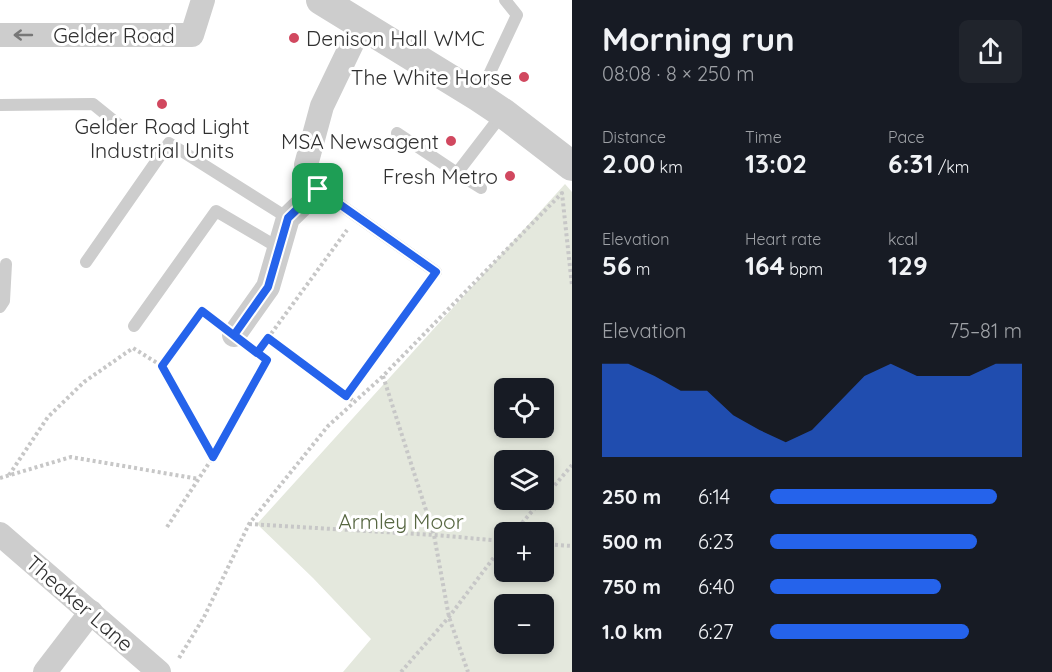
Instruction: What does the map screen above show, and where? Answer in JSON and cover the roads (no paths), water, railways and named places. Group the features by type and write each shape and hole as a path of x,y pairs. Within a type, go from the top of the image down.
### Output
{"street":[{"name":"Gelder Road","path":"0,35 192,36 203,0"},
{"path":"321,0 491,105 572,166"},
{"path":"234,335 268,287 288,218 318,189 306,165 322,106 361,25"},
{"name":"Theaker Lane","path":"0,534 91,612 168,667"},
{"path":"45,672 91,612"}],"lane":[{"path":"457,173 491,105 517,15 505,0"},
{"path":"0,105 93,104 119,125"},
{"path":"397,134 481,188"},
{"path":"86,262 169,143 288,218"},
{"path":"318,189 436,272"},
{"path":"134,326 216,211 279,248"},
{"path":"0,307 4,301 6,264"}],"place":[{"name":"Denison Hall WMC","path":"294,38"},
{"name":"The White Horse","path":"524,77"},
{"name":"Gelder Road Light Industrial Units","path":"162,104"},
{"name":"MSA Newsagent","path":"451,141"},
{"name":"Fresh Metro","path":"510,176"}],"park label":[{"name":"Armley Moor","path":"401,521"}]}
